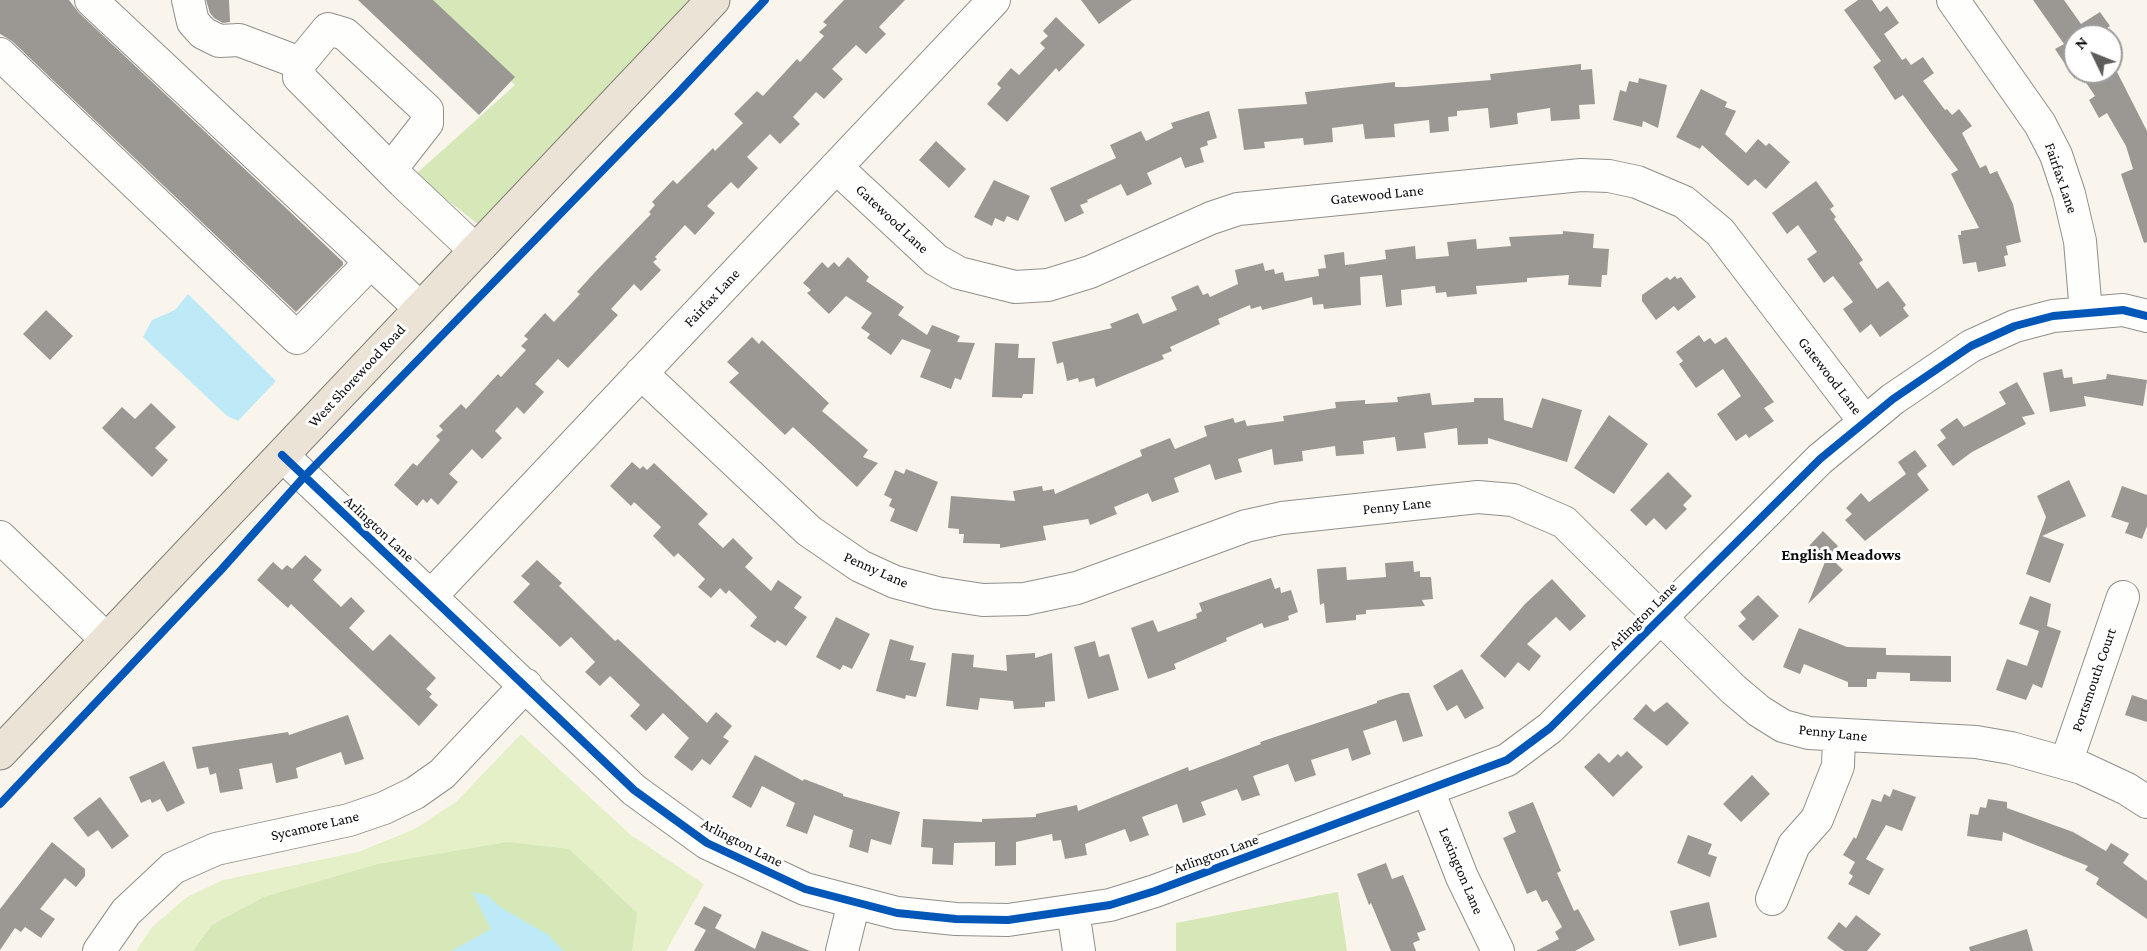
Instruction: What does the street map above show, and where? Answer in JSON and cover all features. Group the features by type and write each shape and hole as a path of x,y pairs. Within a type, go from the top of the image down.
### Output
{"main road":[{"name":"West Shorewood Road","path":"0,753 713,0"}],"street":[{"path":"91,0 421,309"},
{"path":"188,0 193,22 203,33 219,41 239,40 300,63"},
{"name":"Fairfax Lane","path":"430,596 994,0"},
{"name":"Fairfax Lane","path":"1953,0 2040,124 2056,155 2069,194 2080,241 2086,314"},
{"path":"391,169 427,123 427,110 345,34 328,29 300,63 299,77 391,169 476,251"},
{"path":"0,54 297,338 370,263"},
{"name":"Gatewood Lane","path":"836,167 936,260 959,273 1015,288 1048,285 1089,272 1211,218 1238,209 1581,175 1609,176 1637,182 1684,202 1720,232 1866,422"},
{"name":"Arlington Lane","path":"282,455 303,478 634,790 706,843 805,889 897,913 956,919 1008,920 1110,904 1155,891 1507,760 1550,728 1820,459 1893,399 1971,346 2014,326 2053,316 2123,310 2147,316"},
{"name":"Penny Lane","path":"641,373 832,549 860,566 895,582 938,593 983,600 1024,599 1077,588 1246,526 1282,518 1478,497 1513,500 1564,522 1759,711 1783,726 1809,733 1976,742 2011,748 2066,763 2118,785 2147,802"},
{"path":"0,537 106,640"},
{"name":"Portsmouth Court","path":"2066,763 2123,597"},
{"name":"Sycamore Lane","path":"99,951 126,912 173,868 216,849 349,820 384,808 415,793 442,774 526,686"},
{"path":"1772,899 1794,845 1817,819 1838,766 1839,735"},
{"name":"Lexington Lane","path":"1428,790 1462,877 1498,951"},
{"path":"842,951 854,902"},
{"path":"1073,911 1080,951"}],"green space":[{"path":"428,0 690,0 478,224 415,175 515,85"},
{"path":"521,734 631,835 704,884 666,951 136,951 152,927 187,897 223,880 358,852 415,829 457,801"},
{"path":"508,842 569,849 637,913 632,951 193,951 212,925 264,897 378,864"},
{"path":"1338,892 1347,951 1176,951 1176,923"}],"water":[{"path":"188,294 276,381 238,421 227,416 143,337 152,320 175,310"},
{"path":"472,892 487,895 500,907 547,934 564,951 451,951 491,929"}],"building":[{"path":"0,0 69,0 79,13 343,262 343,265 296,312 12,41 0,34"},
{"path":"206,0 229,0 230,22 223,23 214,18"},
{"path":"358,0 433,0 515,77 479,115"},
{"path":"844,0 905,0 879,27 886,34 866,54 856,45 832,69 843,79 824,99 816,92 793,117 800,124 780,144 770,134 747,157 758,168 738,189 731,182 707,206 715,213 695,235 685,225 655,257 657,259 653,262 661,270 641,291 634,284 611,309 618,315 568,368 558,359 535,384 544,392 524,414 517,407 495,431 502,438 482,459 472,449 449,474 458,482 438,505 431,498 427,503 423,499 417,506 394,485 413,463 417,466 440,440 436,436 443,430 439,426 461,404 466,409 498,374 501,377 526,350 521,346 528,339 524,336 545,313 554,322 580,294 577,292 651,214 649,212 655,205 652,202 673,180 677,184 713,148 715,151 743,123 734,114 757,91 763,96 797,59 800,62 824,36 819,32 827,25 823,22"},
{"path":"1081,0 1132,0 1099,24"},
{"path":"1858,0 1872,0 1880,12 1887,6 1899,23 1884,34 1902,60 1906,58 1911,65 1923,57 1934,73 1923,81 1945,110 1947,109 1952,115 1959,109 1972,126 1962,133 1980,168 1986,165 1990,174 1997,171 2013,204 2021,242 2006,246 2008,255 2004,256 2006,266 1978,272 1976,262 1963,264 1958,235 1961,235 1961,231 1979,228 1951,174 1958,170 1903,95 1895,100 1873,67 1881,61 1844,10"},
{"path":"2033,0 2064,0 2081,24 2063,24 2063,43"},
{"path":"2100,12 2109,24 2081,24"},
{"path":"1056,17 1085,45 1059,72 1056,68 1007,122 987,104 1001,88 997,84 1011,68 1019,75 1045,48 1040,43 1048,36 1043,31"},
{"path":"2063,45 2063,61 2055,49"},
{"path":"1581,64 1581,70 1592,69 1595,104 1579,105 1580,119 1551,121 1550,108 1517,113 1518,124 1490,128 1488,108 1457,111 1457,116 1448,117 1449,131 1430,133 1429,120 1394,124 1395,137 1365,139 1363,124 1332,128 1333,142 1304,145 1303,138 1264,142 1265,148 1244,150 1238,109 1307,104 1305,92 1395,82 1395,87 1406,87 1491,80 1490,74"},
{"path":"1639,78 1667,85 1658,128 1643,121 1642,127 1613,120 1620,90 1626,92 1629,81 1638,83"},
{"path":"2087,84 2123,84 2147,131 2147,242 2144,243 2121,174 2133,169 2126,146 2107,113 2099,118 2089,100 2095,96"},
{"path":"1701,89 1727,102 1725,107 1736,111 1725,134 1746,153 1758,139 1766,146 1769,143 1790,162 1766,189 1755,179 1748,186 1702,145 1700,149 1676,137"},
{"path":"1209,111 1217,138 1207,141 1208,145 1200,148 1204,162 1185,168 1181,157 1147,173 1152,184 1127,196 1121,184 1087,200 1088,202 1080,205 1084,213 1065,222 1050,188 1116,158 1110,145 1141,131 1146,141 1173,128 1171,123"},
{"path":"936,141 966,169 949,188 919,160"},
{"path":"994,180 1030,196 1018,221 1007,216 1004,222 995,218 992,226 974,217"},
{"path":"1816,181 1834,206 1830,209 1836,217 1834,219 1863,260 1859,263 1877,289 1888,281 1906,305 1903,308 1909,316 1880,337 1871,324 1860,333 1843,309 1853,302 1833,276 1824,283 1807,259 1817,252 1798,225 1787,234 1772,213"},
{"path":"1563,231 1594,234 1593,248 1609,249 1607,275 1602,275 1601,287 1568,285 1569,275 1527,278 1527,282 1476,286 1477,294 1447,297 1446,292 1436,293 1435,286 1401,290 1402,305 1386,307 1382,275 1360,277 1361,305 1324,309 1323,304 1313,305 1312,297 1262,310 1261,306 1251,309 1250,305 1218,319 1220,324 1170,347 1172,351 1162,355 1164,359 1096,387 1094,378 1079,382 1078,378 1067,381 1063,362 1057,364 1052,342 1112,328 1110,324 1138,313 1143,324 1177,310 1171,297 1198,285 1203,295 1208,293 1210,297 1238,284 1235,270 1263,263 1265,271 1274,269 1275,274 1283,272 1285,281 1319,276 1318,269 1326,268 1324,255 1344,252 1345,265 1386,259 1385,250 1415,246 1416,259 1449,256 1447,242 1476,239 1477,249 1511,246 1509,237 1563,234"},
{"path":"848,257 869,277 866,281 904,307 898,315 927,335 932,325 960,336 957,342 975,343 961,380 955,378 951,389 920,377 931,350 902,339 891,355 867,338 870,334 861,328 872,313 846,296 829,314 807,293 811,290 803,283 822,262 828,268 834,262 839,267"},
{"path":"1675,276 1677,279 1681,277 1696,297 1678,311 1674,306 1656,320 1642,301 1642,295 1667,277 1670,280"},
{"path":"46,310 73,336 50,360 23,334"},
{"path":"1699,335 1704,342 1710,338 1715,344 1726,337 1774,402 1764,408 1774,421 1749,438 1746,434 1736,441 1717,414 1741,396 1723,369 1696,388 1679,364 1683,361 1676,352"},
{"path":"752,337 759,344 762,340 829,403 822,411 868,450 863,457 878,463 857,487 793,427 785,435 729,382 739,373 727,362"},
{"path":"995,343 1019,344 1018,358 1035,358 1033,394 1023,394 1022,398 992,397"},
{"path":"2062,369 2064,378 2072,377 2073,384 2106,379 2107,374 2147,380 2143,406 2084,396 2086,406 2050,412 2043,373"},
{"path":"2017,382 2035,414 2022,417 2026,424 1972,452 1953,466 1937,445 1946,438 1940,430 1957,418 1964,427 2006,404 1999,392"},
{"path":"1430,393 1432,405 1474,402 1474,398 1503,398 1504,420 1532,428 1542,398 1582,410 1567,462 1488,438 1488,444 1458,445 1457,428 1424,433 1426,448 1397,451 1395,437 1363,441 1364,454 1336,456 1335,446 1302,451 1303,461 1274,465 1272,449 1238,459 1242,472 1215,480 1210,464 1174,478 1179,492 1152,502 1148,493 1114,507 1117,514 1090,525 1088,519 1043,526 1046,540 1000,548 1000,544 963,543 964,534 959,534 959,529 948,528 951,496 1015,501 1013,491 1042,486 1043,491 1054,489 1055,494 1142,456 1140,450 1170,438 1175,449 1207,436 1204,426 1233,418 1235,423 1245,420 1247,426 1284,421 1283,416 1336,408 1335,402 1365,400 1365,404 1398,402 1397,397"},
{"path":"151,403 176,427 155,448 168,460 152,477 102,428 122,407 135,419"},
{"path":"1609,415 1648,444 1614,494 1574,468"},
{"path":"1915,450 1927,466 1917,474 1929,490 1865,541 1845,520 1852,514 1846,508 1861,493 1869,502 1906,474 1898,462"},
{"path":"632,462 640,469 643,466 647,470 654,463 708,514 698,524 723,548 733,538 753,558 745,567 771,591 778,580 802,597 794,608 807,617 786,646 777,640 775,643 750,626 757,617 729,590 726,594 720,588 711,598 698,587 705,579 678,553 674,557 653,536 661,527 634,502 631,506 610,486"},
{"path":"906,469 938,482 917,532 890,521 895,509 889,506 892,499 884,495 895,470 904,474"},
{"path":"1668,472 1692,496 1683,505 1687,509 1666,530 1654,518 1646,526 1630,510"},
{"path":"2069,480 2086,516 2042,536 2064,544 2050,583 2026,574 2046,517 2037,496"},
{"path":"2122,486 2147,495 2147,526 2142,539 2125,533 2129,523 2111,517"},
{"path":"1823,531 1838,546 1829,556 1843,570 1808,604 1827,557 1824,561 1809,546"},
{"path":"305,555 322,570 313,580 341,607 351,597 365,611 349,628 373,651 390,634 436,678 426,689 432,694 429,697 438,705 419,726 291,604 288,608 257,580 273,562 282,570 287,565 292,569"},
{"path":"537,560 562,583 559,586 615,641 618,639 707,723 716,712 732,726 723,737 729,741 710,765 702,759 692,771 674,757 689,738 663,713 646,731 630,716 640,705 610,676 600,686 585,672 595,662 571,637 560,647 513,602 530,584 521,576"},
{"path":"1413,561 1414,572 1420,571 1420,577 1431,577 1433,599 1422,600 1425,606 1366,610 1366,614 1356,615 1356,620 1326,623 1324,603 1320,605 1317,569 1346,567 1347,580 1386,577 1385,563"},
{"path":"1271,578 1275,589 1280,587 1281,593 1291,590 1298,612 1288,616 1289,620 1264,628 1262,623 1226,638 1227,641 1174,664 1176,669 1148,679 1131,628 1153,620 1158,632 1197,618 1196,614 1202,611 1199,603"},
{"path":"1552,579 1586,616 1570,631 1556,617 1527,644 1541,656 1529,671 1518,662 1505,678 1480,656 1525,604"},
{"path":"1758,595 1779,616 1753,641 1738,626 1746,619 1740,612"},
{"path":"2030,596 2051,604 2047,626 2061,631 2042,688 2033,684 2026,700 1996,690 2007,659 2027,666 2039,631 2019,624"},
{"path":"836,617 870,634 852,669 843,665 840,670 816,657"},
{"path":"1799,628 1847,647 1886,648 1886,655 1951,656 1951,682 1910,681 1910,673 1877,672 1876,679 1867,679 1867,687 1848,687 1848,682 1804,664 1800,674 1783,667"},
{"path":"890,639 914,646 910,660 926,663 916,697 906,695 905,699 876,691"},
{"path":"1095,641 1099,657 1109,654 1119,690 1088,699 1074,647"},
{"path":"952,653 974,655 973,667 1007,671 1006,655 1035,653 1035,658 1052,653 1055,701 1045,702 1045,707 1014,709 1013,701 980,698 978,710 946,706"},
{"path":"1462,669 1484,708 1465,719 1457,705 1447,711 1433,686"},
{"path":"1402,693 1409,693 1423,736 1403,742 1396,720 1363,731 1371,754 1352,761 1348,748 1311,760 1316,775 1295,782 1288,764 1253,776 1260,795 1242,801 1237,789 1201,802 1206,815 1183,823 1177,804 1142,817 1149,835 1130,842 1125,829 1085,844 1087,855 1065,859 1061,840 1053,841 1052,834 1016,842 1016,865 995,866 995,842 954,843 953,865 932,864 933,848 921,847 923,819 982,822 982,819 1036,817 1036,814 1077,805 1078,811 1188,767 1189,771 1261,744 1260,742"},
{"path":"2132,695 2147,700 2147,722 2125,715"},
{"path":"1667,702 1689,723 1667,746 1633,719 1646,704 1654,712"},
{"path":"348,715 364,759 345,765 341,752 296,768 298,778 276,783 272,763 239,769 243,789 220,793 216,773 210,775 208,767 197,769 192,747 288,732 289,735"},
{"path":"1627,751 1643,767 1613,797 1584,767 1599,753 1609,763 1618,754 1621,757"},
{"path":"755,755 803,781 804,779 843,794 843,796 900,812 891,845 871,839 868,853 849,847 853,830 814,815 807,834 786,826 795,803 762,786 751,808 732,797"},
{"path":"164,761 185,803 167,812 160,799 152,803 150,799 141,803 129,777"},
{"path":"1752,775 1770,794 1741,822 1723,804"},
{"path":"1893,789 1916,797 1902,831 1886,825 1866,859 1884,869 1869,895 1848,884 1853,876 1849,873 1855,862 1843,855 1854,837 1856,839 1872,799 1881,802 1884,794 1890,797"},
{"path":"100,797 129,836 112,849 98,830 88,837 73,818"},
{"path":"1988,799 2007,802 2007,808 2073,832 2106,851 2111,843 2129,854 2123,863 2147,881 2147,919 2096,884 2099,878 2085,870 2088,866 2003,832 2002,841 1967,836 1970,814 1978,815 1980,807 1986,808"},
{"path":"1533,802 1561,871 1557,873 1574,911 1578,909 1595,940 1575,951 1536,951 1559,939 1555,932 1562,927 1547,900 1542,902 1536,890 1527,894 1503,838 1516,832 1508,812"},
{"path":"1688,835 1712,844 1708,854 1717,857 1710,877 1677,863"},
{"path":"52,842 85,869 85,876 76,887 65,878 40,909 55,919 41,938 25,927 21,932 15,928 0,950 0,909"},
{"path":"1386,863 1392,879 1403,875 1426,930 1417,933 1420,940 1413,943 1416,951 1391,951 1357,874"},
{"path":"1709,902 1717,937 1679,946 1670,911"},
{"path":"704,906 722,915 715,928 755,949 762,931 810,951 694,951 706,930 694,924"},
{"path":"1856,915 1881,934 1867,951 1844,951 1827,938 1839,922 1846,928"},
{"path":"2027,929 2033,951 1970,951 1969,947"}],"cycle path":[{"path":"0,804 221,570 303,478 677,94 765,0"},
{"path":"282,455 634,790 707,843 805,889 897,913 956,919 1008,920 1110,905 1155,891 1507,760 1550,728 1820,459 1893,399 1971,346 2015,326 2053,316 2123,310 2147,316"}],"district":[{"name":"English Meadows","path":"1841,555"}]}
